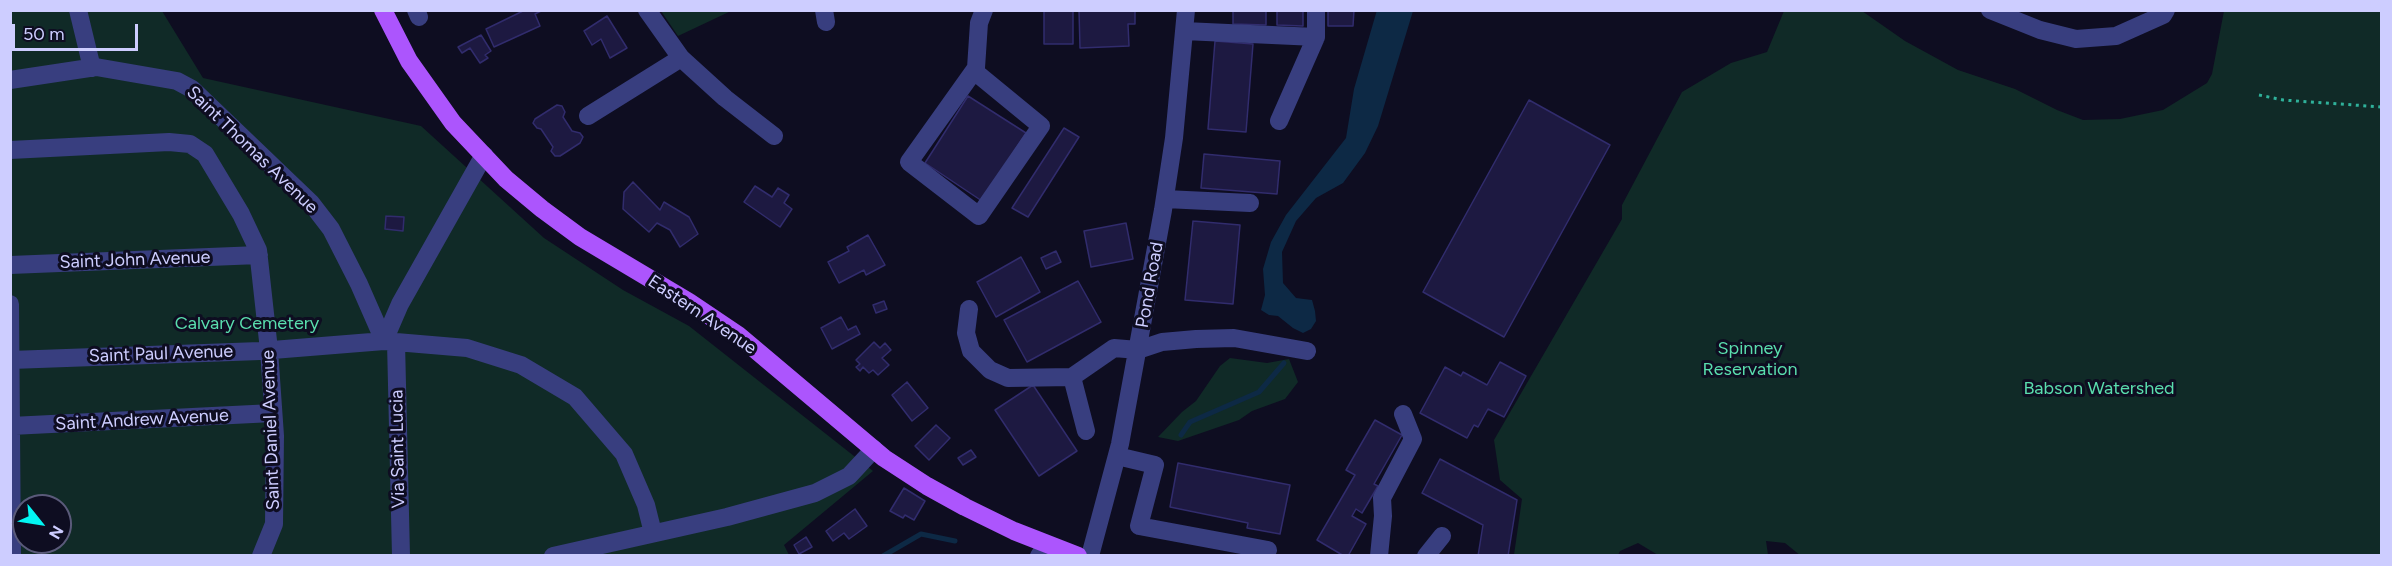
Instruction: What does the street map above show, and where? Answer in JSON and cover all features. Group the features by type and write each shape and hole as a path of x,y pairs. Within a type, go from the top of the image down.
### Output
{"main road":[{"name":"Eastern Avenue","path":"382,10 409,61 453,123 506,179 561,223 738,335 874,449 927,486 1042,550 1079,555"}],"street":[{"path":"78,10 92,68"},
{"path":"647,10 681,58 724,98 774,136"},
{"path":"974,71 1041,126 979,216 909,162 976,68 979,23 984,10"},
{"name":"Pond Road","path":"1079,555 1117,456 1138,350 1174,138 1186,10"},
{"path":"1279,121 1316,37 1316,10"},
{"path":"1990,10 2040,30 2076,39 2116,36 2163,15 2166,10"},
{"path":"1184,31 1316,37"},
{"path":"588,116 681,58"},
{"name":"Saint Thomas Avenue","path":"10,80 92,68 177,81 192,89 311,203 332,229 390,342"},
{"name":"Saint Daniel Avenue","path":"10,150 169,142 190,144 205,154 241,214 259,255 273,413 274,524 261,555"},
{"path":"390,342 400,304 484,155"},
{"path":"1165,199 1250,203"},
{"name":"Saint John Avenue","path":"10,265 259,255"},
{"path":"10,304 12,555"},
{"path":"969,309 966,333 971,351 990,370 1008,378 1072,377 1114,348 1138,350 1162,342 1234,338 1307,351"},
{"name":"Saint Paul Avenue","path":"11,360 269,350 390,342 467,348 521,365 575,397 624,454 646,505 653,533"},
{"name":"Via Saint Lucia","path":"390,342 401,555"},
{"path":"1072,377 1086,431"},
{"name":"Saint Andrew Avenue","path":"11,426 273,413"},
{"path":"1379,555 1383,516 1382,498 1413,439 1403,414"},
{"path":"553,555 727,517 814,494 849,476 874,449"},
{"path":"1117,456 1155,465 1140,526 1224,549 1268,550"},
{"path":"1426,555 1442,536"}],"path":[{"path":"2259,95 2283,100 2382,107"}],"green space":[{"name":"Calvary Cemetery","path":"10,11 162,11 203,78 421,126 544,238 623,290 689,326 873,471 784,545 789,555 11,555"},
{"path":"661,11 731,11 678,36"},
{"path":"1784,11 1862,11 1905,41 1958,70 2015,89 2083,120 2120,119 2163,110 2207,83 2212,74 2224,11 2381,11 2381,555 1801,556 1785,543 1766,541 1768,555 1658,555 1638,543 1620,551 1618,555 1514,555 1522,499 1500,480 1494,440 1622,219 1622,205 1682,92 1731,63 1767,52"},
{"path":"1230,358 1267,363 1289,359 1298,382 1285,399 1252,411 1239,420 1178,441 1158,437 1196,401 1220,366"}],"water":[{"path":"1377,10 1413,11 1378,126 1365,153 1343,183 1316,198 1296,221 1282,252 1283,283 1296,298 1312,300 1315,311 1316,321 1311,329 1303,333 1278,316 1269,315 1261,310 1265,295 1263,269 1271,242 1286,215 1346,138 1354,89"}],"building":[{"path":"525,10 543,10 535,14 540,26 494,47 486,29"},
{"path":"1044,10 1073,10 1073,44 1044,44"},
{"path":"1079,10 1135,10 1135,24 1128,24 1129,46 1080,48"},
{"path":"1233,10 1266,10 1266,25 1233,24"},
{"path":"1277,10 1303,10 1303,26 1277,25"},
{"path":"1328,10 1354,10 1353,26 1328,26"},
{"path":"607,16 627,48 610,58 601,39 592,45 584,31"},
{"path":"481,35 491,51 485,55 488,58 480,63 470,48 462,53 458,47"},
{"path":"1215,41 1253,44 1246,132 1208,129"},
{"path":"968,96 1026,133 982,201 925,163"},
{"path":"1529,100 1610,145 1504,337 1423,292"},
{"path":"557,105 562,106 565,112 563,117 572,131 580,133 583,137 580,143 560,156 555,156 551,151 553,147 541,129 533,123 535,119"},
{"path":"1064,128 1079,137 1028,217 1012,208"},
{"path":"1204,154 1280,161 1277,194 1201,188"},
{"path":"633,182 660,210 664,202 689,217 698,234 680,247 670,230 657,223 649,232 623,209 624,192"},
{"path":"755,186 772,197 778,188 789,195 784,203 792,209 780,227 744,202"},
{"path":"386,216 404,217 403,231 385,229"},
{"path":"1193,221 1240,225 1233,304 1185,300"},
{"path":"1126,223 1133,259 1091,267 1084,231"},
{"path":"868,235 885,265 866,275 864,270 839,283 828,262 849,251 847,247"},
{"path":"1056,251 1061,262 1046,269 1041,258"},
{"path":"1021,257 1040,292 996,317 977,282"},
{"path":"1078,281 1101,322 1027,362 1004,320"},
{"path":"884,301 887,309 876,313 873,305"},
{"path":"841,317 848,330 856,326 860,334 832,349 821,328"},
{"path":"874,342 880,348 885,343 891,350 882,358 889,365 878,375 873,370 869,373 863,367 860,371 856,367 860,364 856,360"},
{"path":"1500,362 1526,376 1504,417 1488,409 1478,427 1474,425 1467,438 1420,413 1445,367 1461,376 1463,372 1487,385"},
{"path":"907,382 928,408 912,421 892,395"},
{"path":"1033,385 1077,451 1039,476 995,410"},
{"path":"1375,420 1402,435 1374,484 1378,486 1362,513 1356,509 1352,516 1366,524 1348,556 1344,556 1317,540 1355,475 1346,470"},
{"path":"936,425 950,438 929,460 915,446"},
{"path":"971,450 976,457 963,465 958,458"},
{"path":"1440,459 1517,500 1508,556 1478,556 1483,525 1422,493"},
{"path":"1178,463 1290,485 1280,534 1247,528 1248,523 1170,507"},
{"path":"904,488 925,501 914,520 905,515 903,518 890,511"},
{"path":"855,509 867,526 849,539 844,533 833,541 826,531"},
{"path":"806,537 812,547 799,554 794,545"}],"waterway":[{"path":"1181,435 1190,422 1259,392 1284,363"},
{"path":"883,556 921,534 955,541"}],"park label":[{"name":"Spinney Reservation","path":"1750,359"},
{"name":"Babson Watershed","path":"2099,389"}]}
